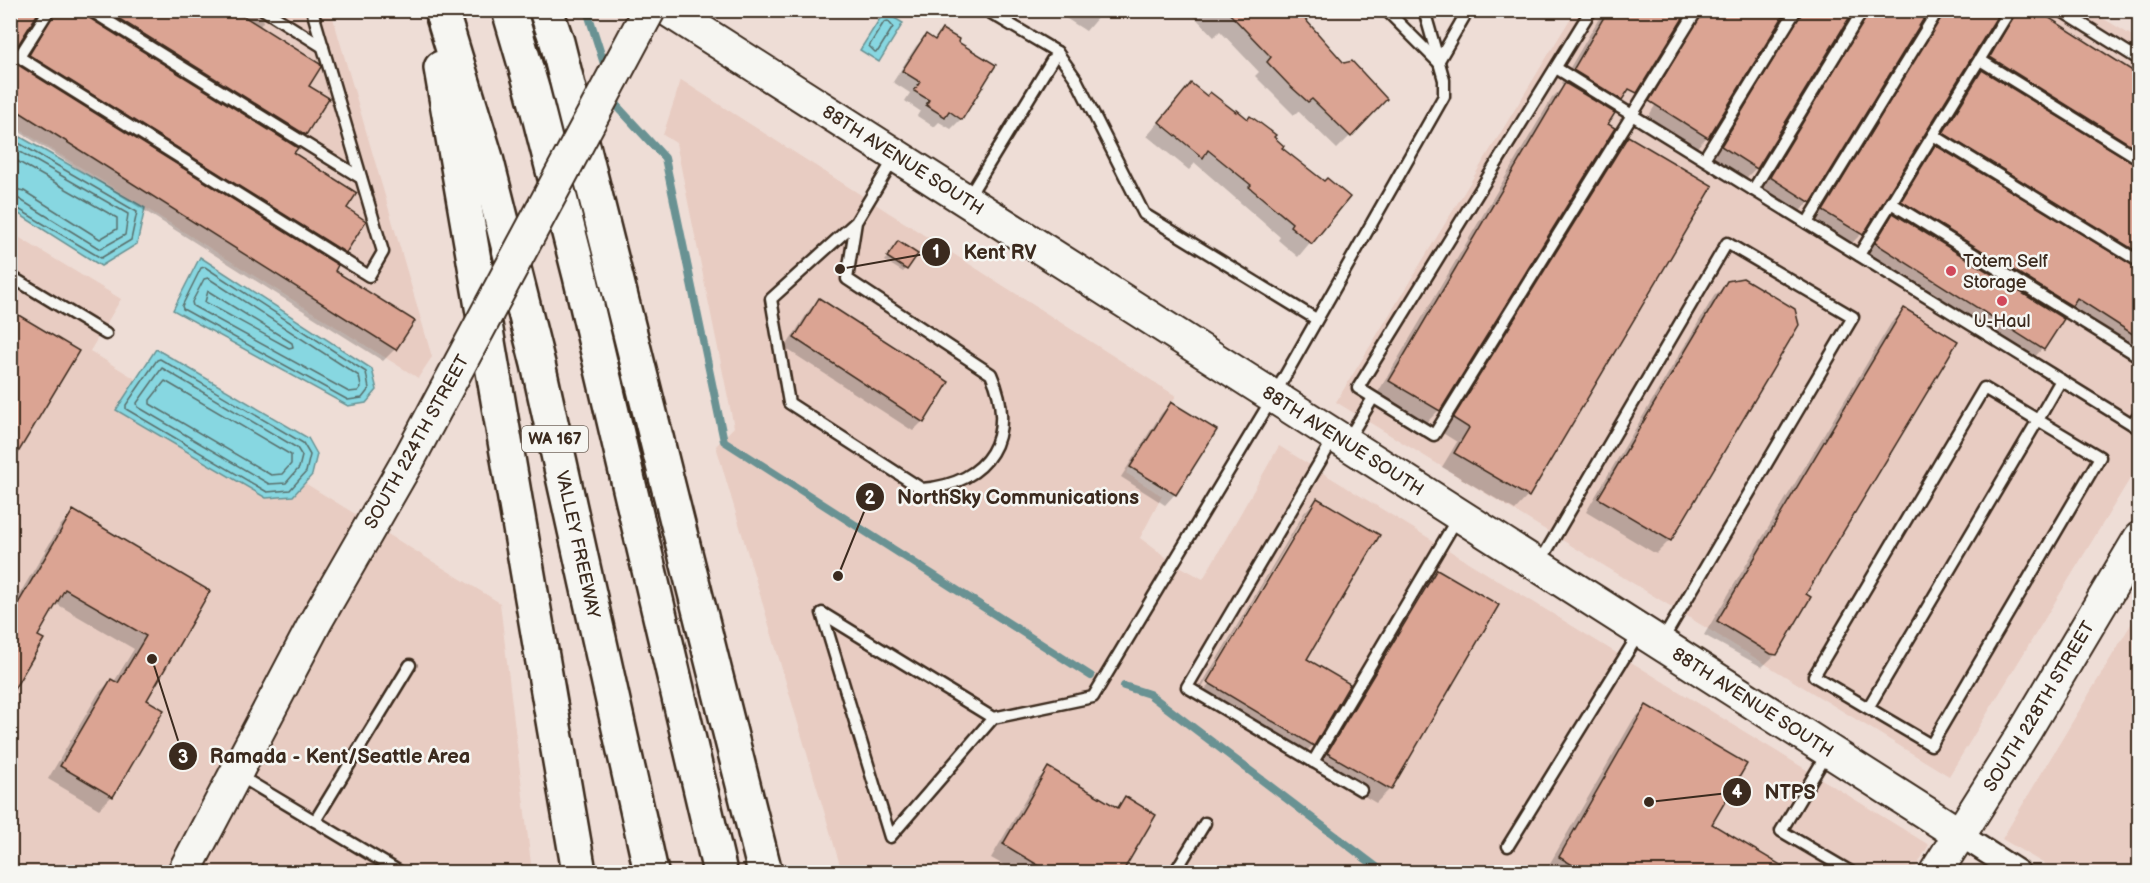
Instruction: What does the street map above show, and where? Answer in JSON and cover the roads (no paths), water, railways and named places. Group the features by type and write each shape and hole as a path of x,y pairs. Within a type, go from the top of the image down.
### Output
{"highway":[{"path":"431,10 579,873"},
{"name":"VALLEY FREEWAY","path":"441,10 486,158 538,364 651,873"},
{"name":"WA 167","path":"509,10 533,92 580,276 720,873"},
{"path":"546,10 557,42 765,873"}],"street":[{"name":"SOUTH 224TH STREET","path":"184,873 316,621 409,459 649,10"},
{"name":"88TH AVENUE SOUTH","path":"668,10 965,202 2018,873"},
{"name":"SOUTH 228TH STREET","path":"1936,873 2025,731 2139,538"}],"lane":[{"path":"49,10 19,57 369,276 383,252 312,10"},
{"path":"90,10 361,178"},
{"path":"264,10 323,46"},
{"path":"986,10 1057,52 1076,79 1144,214 1316,319"},
{"path":"1386,10 1438,62"},
{"path":"993,718 822,613 890,837 993,718 1093,697 1273,397 1444,96 1444,80 1424,10"},
{"path":"1438,62 1468,10"},
{"path":"1592,10 1358,388 1434,435 1697,10"},
{"path":"1704,159 1796,10"},
{"path":"1753,190 1863,10"},
{"path":"1807,223 1938,10"},
{"path":"1859,255 2010,10"},
{"path":"2060,10 2139,60"},
{"path":"965,202 1057,52"},
{"path":"1980,60 2139,159"},
{"path":"1556,68 2136,427 2139,413"},
{"path":"1933,135 2139,262"},
{"path":"856,222 847,279 991,374 1000,395 1002,419 997,442 985,462 967,478 946,487 922,489 789,403 771,299 856,222 895,157"},
{"path":"1891,203 2139,357"},
{"path":"1508,846 1650,638 1853,317 1727,243 1537,566"},
{"path":"10,276 106,334"},
{"path":"1868,708 2061,380"},
{"path":"1984,388 2038,420 2100,457 1931,745 1814,676 1984,388"},
{"path":"1361,790 1186,687 1340,440 1373,398"},
{"path":"1313,762 1459,516"},
{"path":"315,821 410,664"},
{"path":"1828,751 1781,831 1851,873"},
{"path":"237,775 400,873"},
{"path":"1175,873 1205,823"}],"water":[{"path":"884,12 903,23 879,62 860,50"},
{"path":"10,131 145,208 137,244 101,266 11,209"},
{"path":"200,257 372,369 377,390 366,403 348,406 173,310"},
{"path":"156,349 308,438 317,454 312,475 293,496 266,498 116,410"}],"waterway":[{"path":"587,10 606,70"},
{"path":"614,96 618,107 665,158 724,441 1091,676"},
{"path":"1124,686 1149,694 1383,872"}],"place":[{"name":"Kent RV","path":"840,269"},
{"name":"Totem Self Storage","path":"1951,271"},
{"name":"U-Haul","path":"2002,301"},
{"name":"NorthSky Communications","path":"838,576"},
{"name":"Ramada - Kent/Seattle Area","path":"152,659"},
{"name":"NTPS","path":"1649,802"}]}
